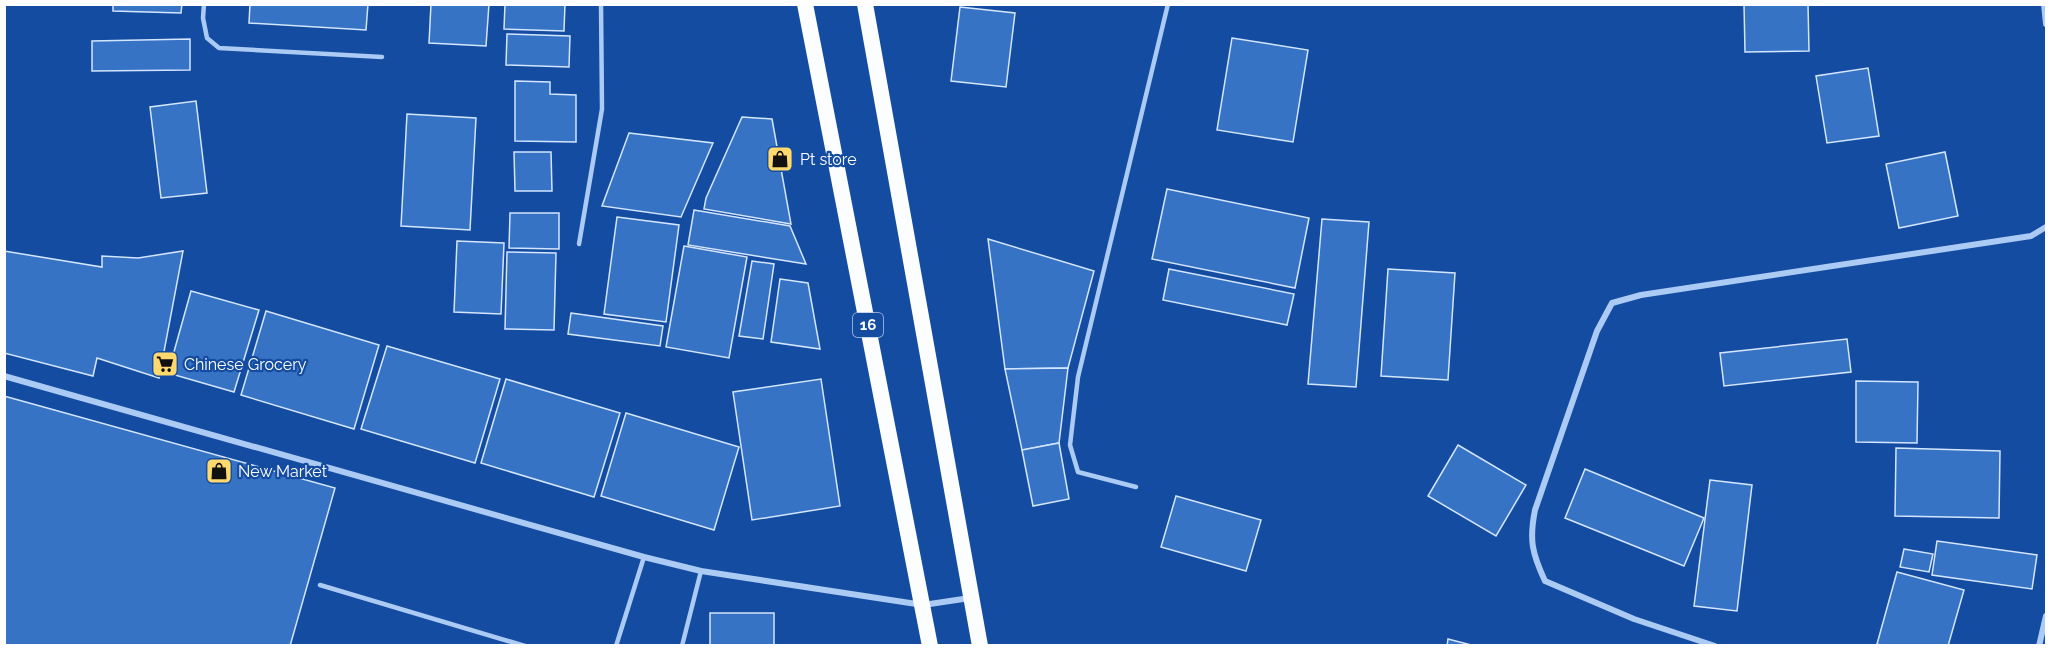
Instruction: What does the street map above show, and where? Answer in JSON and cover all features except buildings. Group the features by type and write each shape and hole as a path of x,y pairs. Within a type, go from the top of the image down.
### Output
{"highway":[{"path":"796,4 814,54"},
{"name":"16","path":"805,4 930,645"},
{"path":"865,4 980,645"},
{"path":"873,50 878,4"}],"street":[{"path":"2044,4 2046,24"},
{"path":"1715,645 1634,619 1545,580 1533,556 1530,532 1535,510 1597,331 1612,303 1641,295 2031,236 2046,227"},
{"path":"4,376 644,557 701,571 923,605 970,598"},
{"path":"2039,645 2046,616"}],"lane":[{"path":"204,4 203,18 207,38 219,48 382,57"},
{"path":"579,244 602,109 602,4"},
{"path":"1136,487 1078,472 1070,445 1078,377 1168,4"},
{"path":"616,645 644,557"},
{"path":"682,645 701,571"},
{"path":"320,585 525,645"}],"place":[{"name":"Pt store","path":"780,159"},
{"name":"Chinese Grocery","path":"165,364"},
{"name":"New Market","path":"219,471"}]}
